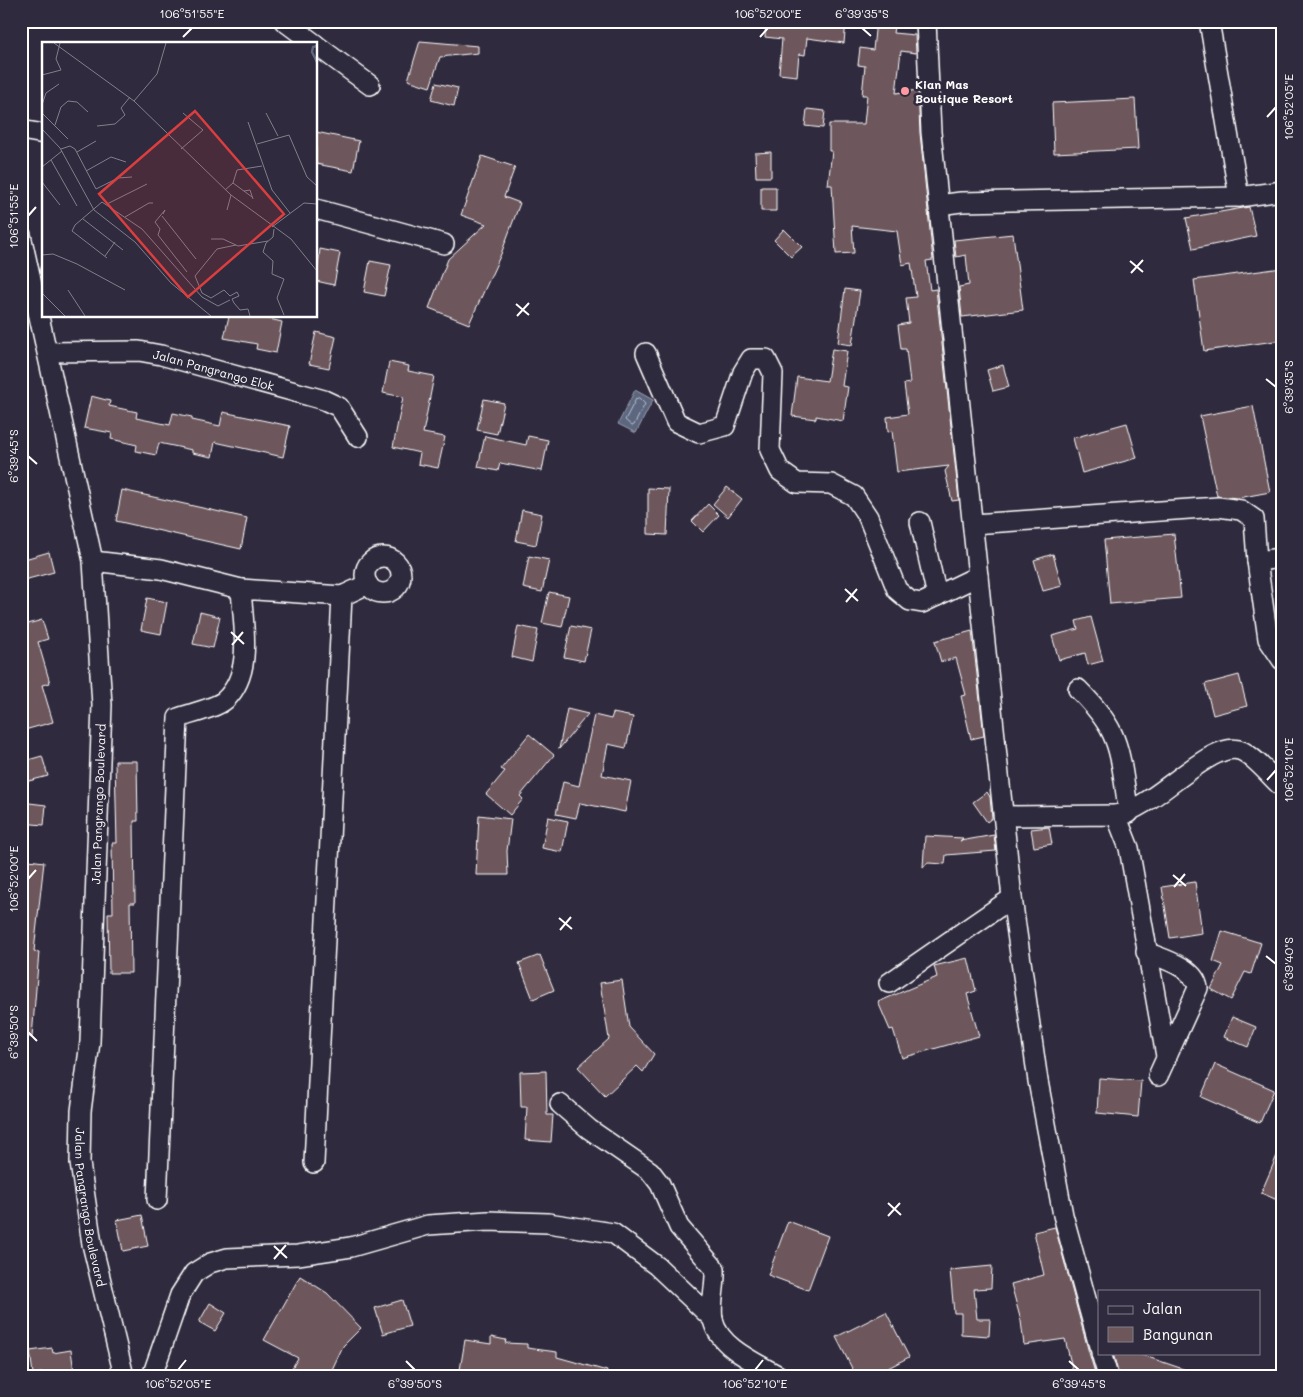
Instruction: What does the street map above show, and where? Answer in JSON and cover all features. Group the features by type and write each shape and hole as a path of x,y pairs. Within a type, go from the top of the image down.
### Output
{"street":[{"path":"284,21 313,42"},
{"path":"926,21 931,132 1012,898 1038,1081 1063,1215 1098,1342"},
{"path":"1209,21 1239,197"},
{"path":"318,46 370,85"},
{"path":"21,130 42,134"},
{"path":"939,206 960,202 1239,197 1282,191"},
{"path":"318,210 444,244"},
{"name":"Jalan Pangrango Boulevard","path":"21,235 93,561 102,705 90,1042 81,1111 80,1163 92,1244 124,1376"},
{"name":"Jalan Pangrango Elok","path":"48,352 139,351 160,355 324,400 339,407 358,437"},
{"path":"646,353 676,422 699,433 725,426 742,372 751,360 766,359 773,373 770,450 780,471 797,483 830,484 854,496 868,517 897,590 910,601 922,603 978,576"},
{"path":"973,524 1218,507 1236,509 1248,513 1254,520 1257,561 1268,639 1282,660"},
{"path":"920,522 936,596"},
{"path":"1257,561 1282,558"},
{"path":"93,561 161,569 241,589 342,596 368,584"},
{"path":"157,1200 178,718 224,701 236,685 245,659 241,589"},
{"path":"314,1163 342,596"},
{"path":"1078,689 1094,706 1113,734 1121,765 1122,814 1166,1056"},
{"path":"1004,816 1122,814 1144,805 1208,757 1225,749 1233,749 1248,755 1282,787"},
{"path":"889,983 1012,898"},
{"path":"1146,952 1186,970 1197,982 1196,995 1158,1076"},
{"path":"560,1104 600,1137 643,1164 655,1177 678,1227 715,1269 713,1318"},
{"path":"152,1376 180,1295 194,1273 210,1263 227,1258 298,1255 351,1247 428,1225 488,1221 531,1222 613,1233 657,1266 713,1318 719,1332 728,1344 779,1376"},
{"path":"1101,1354 1108,1376"}],"water":[{"path":"635,390 653,400 636,433 618,424"}],"building":[{"path":"766,21 846,21 844,43 807,38 805,55 799,54 797,76 779,74 782,39 765,37"},
{"path":"876,21 895,21 893,33 915,35 916,53 901,51 896,93 918,90 920,133 933,260 926,261 930,290 936,289 959,500 952,501 945,471 949,466 897,472 892,431 888,432 887,417 908,414 904,384 910,383 906,349 901,349 898,325 909,323 906,298 916,297 911,263 902,265 897,231 852,226 854,253 836,254 832,185 828,185 832,151 829,151 829,124 864,124 867,95 862,95 865,66 858,65 860,48 873,50"},
{"path":"420,41 478,46 478,53 440,57 430,87 408,80"},
{"path":"436,83 458,88 454,106 431,100"},
{"path":"1135,99 1138,149 1054,153 1052,103"},
{"path":"807,109 825,111 823,128 805,126"},
{"path":"318,132 359,141 353,171 318,164"},
{"path":"771,152 771,177 756,177 755,153"},
{"path":"482,156 515,167 504,197 520,203 501,254 469,324 429,308 448,259 486,224 461,215"},
{"path":"761,187 776,187 776,211 761,211"},
{"path":"1249,207 1256,236 1193,249 1186,218"},
{"path":"784,229 802,247 791,257 774,240"},
{"path":"1013,234 1023,310 962,317 959,287 969,285 966,255 956,257 954,240"},
{"path":"320,249 340,253 334,285 318,281"},
{"path":"370,261 391,265 384,296 364,292"},
{"path":"1282,268 1282,340 1204,351 1194,280"},
{"path":"845,289 860,291 852,345 838,343"},
{"path":"229,318 265,318 282,322 276,353 256,349 257,344 224,338"},
{"path":"316,332 336,337 329,368 309,364"},
{"path":"832,349 847,351 842,386 848,387 843,421 816,416 816,419 792,416 797,377 827,381"},
{"path":"389,362 409,366 408,371 434,376 423,433 445,437 438,468 418,464 420,453 393,447 403,397 383,393"},
{"path":"1003,365 1009,387 993,391 987,370"},
{"path":"91,396 110,401 109,406 137,412 136,418 170,425 173,413 192,417 192,420 220,426 223,412 290,426 283,457 215,442 212,457 192,453 192,450 159,443 156,455 136,451 137,445 111,439 112,433 84,428"},
{"path":"484,399 504,403 497,434 477,430"},
{"path":"1253,406 1270,492 1238,498 1217,496 1200,416"},
{"path":"1127,423 1137,458 1082,473 1073,438"},
{"path":"485,436 526,445 528,436 548,440 542,471 500,463 498,471 478,467"},
{"path":"727,487 742,499 728,517 713,504"},
{"path":"648,488 669,489 667,535 648,534"},
{"path":"122,490 247,518 241,549 116,521"},
{"path":"708,504 719,515 703,532 692,521"},
{"path":"522,510 542,514 536,545 516,541"},
{"path":"1174,534 1181,598 1110,604 1104,540"},
{"path":"49,552 54,572 24,580 21,560"},
{"path":"1053,554 1062,586 1043,591 1034,560"},
{"path":"529,556 549,560 542,592 523,588"},
{"path":"549,592 569,596 562,627 542,623"},
{"path":"147,598 167,602 161,634 141,630"},
{"path":"200,612 220,617 213,648 193,644"},
{"path":"1091,617 1103,661 1088,665 1085,653 1059,660 1052,636 1078,629 1076,621"},
{"path":"42,620 48,639 38,642 50,683 42,685 53,722 21,731 21,626"},
{"path":"518,626 538,630 532,662 512,657"},
{"path":"571,626 591,630 584,661 564,657"},
{"path":"972,631 984,736 971,739 961,696 966,695 956,658 941,662 935,641"},
{"path":"1239,675 1247,706 1213,715 1205,684"},
{"path":"567,709 588,714 559,749"},
{"path":"613,713 633,717 626,748 608,744 602,775 631,781 625,812 580,803 576,818 556,814 563,782 579,786 594,715 611,719"},
{"path":"529,734 554,755 520,796 523,799 510,815 486,794 505,771 501,769"},
{"path":"42,756 48,776 21,783 21,762"},
{"path":"115,761 137,761 138,821 134,821 135,903 130,903 131,973 109,973 108,913 113,913 112,843 117,843"},
{"path":"987,792 990,797 992,818 987,822 973,802"},
{"path":"21,802 46,805 44,825 21,823"},
{"path":"479,815 511,819 507,851 508,875 476,875"},
{"path":"548,817 568,821 562,852 542,848"},
{"path":"1049,827 1052,844 1034,847 1031,829"},
{"path":"994,835 996,851 946,855 945,864 928,863 923,867 925,836 963,838 960,841"},
{"path":"21,859 44,862 34,951 39,952 32,1037 21,1037"},
{"path":"1195,882 1202,933 1170,938 1162,887"},
{"path":"1222,931 1261,943 1251,974 1245,972 1231,1000 1211,989 1223,965 1213,961"},
{"path":"540,955 554,990 533,999 519,963"},
{"path":"968,958 976,991 967,994 979,1036 902,1058 893,1029 890,1030 878,1002 937,977 934,966"},
{"path":"622,980 629,1027 654,1054 643,1072 637,1066 605,1096 578,1067 609,1039 600,983"},
{"path":"1232,1017 1256,1027 1248,1047 1224,1037"},
{"path":"1215,1064 1274,1090 1260,1123 1201,1097"},
{"path":"546,1071 547,1115 553,1115 551,1142 525,1140 527,1107 521,1107 520,1072"},
{"path":"1099,1078 1141,1081 1138,1117 1097,1113"},
{"path":"1282,1144 1282,1202 1261,1193"},
{"path":"142,1215 148,1246 123,1251 117,1220"},
{"path":"788,1221 828,1236 808,1290 768,1275"},
{"path":"1055,1227 1096,1376 1074,1376 1065,1339 1024,1345 1021,1321 1011,1284 1044,1275 1034,1232"},
{"path":"992,1266 991,1288 974,1289 977,1319 990,1319 989,1336 961,1334 961,1313 954,1313 950,1270"},
{"path":"300,1276 327,1293 361,1328 343,1346 329,1376 287,1376 298,1358 264,1340"},
{"path":"402,1300 410,1326 383,1334 375,1308"},
{"path":"210,1303 226,1313 215,1331 199,1322"},
{"path":"886,1312 909,1357 873,1376 856,1376 836,1337"},
{"path":"491,1337 506,1340 505,1343 527,1344 527,1348 557,1352 557,1357 607,1371 606,1376 459,1376 465,1340 491,1344"},
{"path":"52,1348 53,1353 71,1350 74,1372 60,1374 59,1371 33,1374 30,1351"},
{"path":"1113,1354 1139,1354 1195,1373 1195,1376 1119,1376"}],"place":[{"name":"Kian Mas Boutique Resort","path":"905,91"}]}
